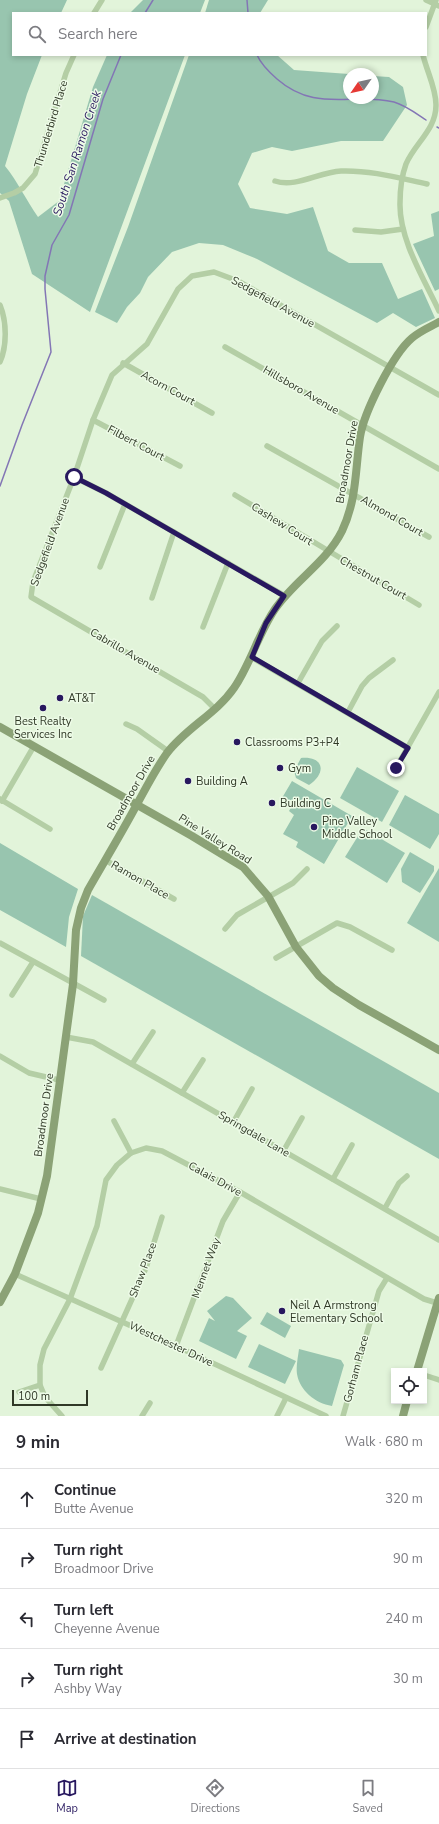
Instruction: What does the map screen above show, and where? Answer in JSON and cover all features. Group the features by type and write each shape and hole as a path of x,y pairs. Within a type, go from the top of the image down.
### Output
{"street":[{"path":"95,12 102,0"},
{"path":"426,0 436,3 427,25"},
{"name":"Thunderbird Place","path":"0,198 23,188 35,174 66,73 74,56"},
{"path":"423,56 427,72 435,90 436,106 434,120 426,136 406,164 400,203 403,229 409,247 439,311"},
{"path":"275,181 285,184 324,173 340,171 365,171 427,184"},
{"path":"355,230 381,232 403,229"},
{"name":"Sedgefield Avenue","path":"31,597 34,582 74,477 93,420 112,375 147,344 178,289 192,276 214,272 238,281 439,395"},
{"path":"0,305 4,321 5,340 3,355 0,362"},
{"name":"Broadmoor Drive","path":"0,1302 15,1274 38,1213 47,1176 73,984 76,930 81,908 88,890 168,751 225,700 234,688 252,657 266,623 284,596 310,573 328,552 341,532 354,495 358,451 363,426 374,397 390,368 412,338 439,322"},
{"name":"Hillsboro Avenue","path":"225,347 439,469"},
{"name":"Acorn Court","path":"124,363 212,413"},
{"name":"Filbert Court","path":"93,420 180,466"},
{"name":"Almond Court","path":"267,446 429,537"},
{"path":"74,477 174,532 284,596"},
{"name":"Cashew Court","path":"235,495 328,552"},
{"path":"100,567 124,504"},
{"path":"152,598 174,532"},
{"name":"Chestnut Court","path":"328,552 418,605"},
{"path":"203,627 228,563"},
{"name":"Cabrillo Avenue","path":"31,597 203,697 215,709"},
{"path":"298,683 322,641 336,626"},
{"path":"252,657 408,748"},
{"path":"348,712 362,686 369,678 393,660"},
{"path":"396,768 439,692"},
{"path":"126,724 137,729 168,751"},
{"name":"Pine Valley Road","path":"0,727 192,836 243,867 268,896 296,947 314,970 333,988 359,1005 439,1050"},
{"path":"34,746 1,800 50,829"},
{"name":"Ramon Place","path":"105,860 174,899"},
{"path":"225,929 237,915 293,883 307,869"},
{"path":"276,958 337,923 350,927 392,950"},
{"path":"0,943 104,1000"},
{"path":"12,994 33,962"},
{"path":"132,1064 153,1032"},
{"name":"Springdale Lane","path":"66,1037 93,1042 234,1121 439,1240"},
{"path":"0,1056 29,1073 59,1080"},
{"path":"182,1093 203,1060"},
{"path":"234,1121 252,1090"},
{"path":"284,1150 302,1118"},
{"path":"62,1416 45,1398 40,1385 40,1365 44,1348 70,1300 97,1226 106,1180 130,1153 114,1121"},
{"path":"333,1179 352,1146"},
{"name":"Calais Drive","path":"130,1153 146,1148 162,1150 240,1192 424,1299 438,1300"},
{"path":"385,1208 399,1183 407,1176"},
{"path":"0,1189 41,1199"},
{"name":"Mennet Way","path":"176,1346 223,1221 240,1192"},
{"name":"Shaw Place","path":"101,1368 146,1268 162,1217"},
{"name":"Westchester Drive","path":"15,1274 70,1300 176,1346 326,1416"},
{"name":"Gorham Place","path":"343,1416 379,1291 387,1278"},
{"path":"418,1368 438,1300"},
{"path":"427,1376 439,1380"},
{"path":"19,1392 40,1385"},
{"path":"277,1416 286,1398"},
{"path":"142,1416 150,1403"},
{"path":"402,1416 406,1404"}],"green space":[{"path":"0,0 67,0 61,12 12,12 12,56 42,56 27,94 5,166 38,217 59,201 93,87 107,56 185,56 90,312 32,274 9,201 0,193"},
{"path":"143,0 205,0 200,12 131,12"},
{"path":"209,0 268,0 261,12 205,12"},
{"path":"189,56 278,56 294,70 343,74 343,104 379,104 379,76 389,77 403,87 407,105 383,141 341,141 292,151 272,147 252,153 238,184 250,208 287,214 313,207 328,251 349,263 382,263 398,299 422,289 435,318 416,327 393,313 377,323 257,259 223,245 199,243 172,252 148,277 140,293 127,307 117,323 95,312 128,227"},
{"path":"439,211 439,289 435,291 413,244 434,236 431,214"},
{"path":"301,758 309,758 314,760 318,762 320,766 319,775 309,785 296,778 294,771"},
{"path":"357,767 399,791 382,822 340,798"},
{"path":"292,781 352,816 324,864 296,847 298,842 283,834 294,815 289,811 293,804 282,798"},
{"path":"405,795 439,814 439,834 430,849 389,825"},
{"path":"363,828 405,853 387,883 345,857"},
{"path":"0,843 78,889 69,917 66,947 0,910"},
{"path":"410,852 434,866 434,871 420,893 402,882 401,869"},
{"path":"439,868 439,942 407,923"},
{"path":"92,895 439,1093 439,1159 81,956 83,916"},
{"path":"226,1296 233,1298 252,1318 237,1331 247,1336 236,1359 199,1341 209,1318 215,1321 207,1311"},
{"path":"267,1312 291,1326 285,1338 260,1324"},
{"path":"259,1344 296,1361 285,1384 248,1367"},
{"path":"299,1349 341,1360 344,1365 332,1406 314,1399 301,1386 297,1374"}],"waterway":[{"name":"South San Ramon Creek","path":"146,12 153,0"},
{"path":"247,0 248,12"},
{"name":"South San Ramon Creek","path":"0,486 51,352 45,276 52,245 69,215 103,99 121,56"},
{"path":"258,56 266,68 277,79 291,89 306,96 334,100 363,99 394,102 407,107 426,120"}],"place":[{"name":"AT&T","path":"60,698"},
{"name":"Best Realty Services Inc","path":"43,708"},
{"name":"Classrooms P3+P4","path":"237,742"},
{"name":"Gym","path":"280,768"},
{"name":"Building A","path":"188,781"},
{"name":"Building C","path":"272,803"},
{"name":"Pine Valley Middle School","path":"314,827"},
{"name":"Neil A Armstrong Elementary School","path":"282,1311"}],"route":[{"path":"74,477 106,493 284,596 266,623 252,657 408,748 396,768"}]}
